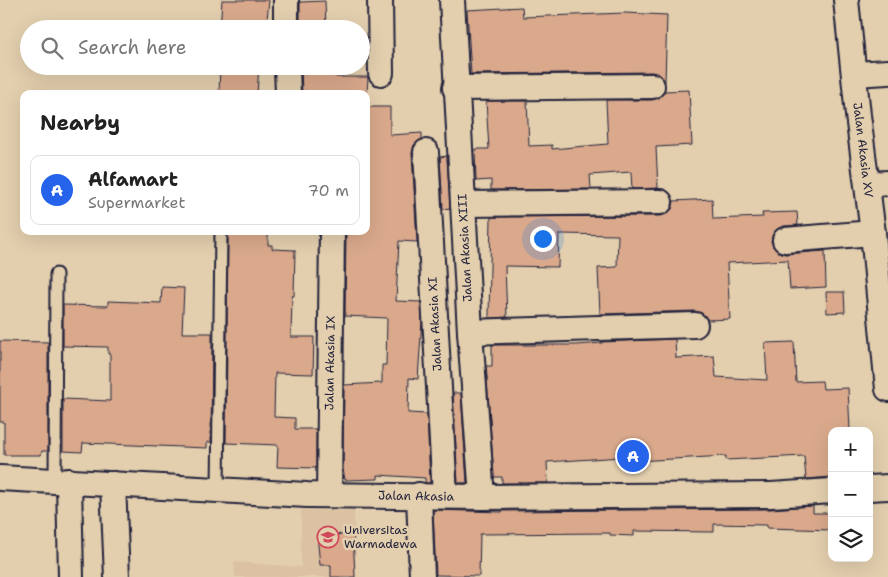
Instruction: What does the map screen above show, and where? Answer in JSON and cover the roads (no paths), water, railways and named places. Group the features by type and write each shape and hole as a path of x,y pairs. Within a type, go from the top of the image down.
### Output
{"street":[{"path":"286,0 286,20"},
{"path":"380,0 382,73"},
{"name":"Jalan Akasia XIII","path":"452,0 470,332 482,496"},
{"name":"Jalan Akasia XV","path":"846,0 854,74 878,183 873,233 883,291 888,384"},
{"path":"854,74 888,72"},
{"path":"287,75 288,90"},
{"path":"456,88 652,86"},
{"name":"Jalan Akasia XI","path":"426,152 445,496"},
{"path":"463,204 660,202"},
{"path":"785,240 873,233"},
{"name":"Jalan Akasia IX","path":"329,495 332,235"},
{"path":"470,332 695,325"},
{"name":"Jalan Akasia","path":"0,478 329,495 771,495 828,491"},
{"path":"62,481 72,577"},
{"path":"113,484 117,577"},
{"path":"873,488 888,487"},
{"path":"419,495 422,577"}],"lane":[{"path":"218,490 221,235"},
{"path":"56,274 62,481"}],"place":[{"name":"Alfamart","path":"633,456"},
{"name":"Universitas Warmadewa","path":"328,537"}]}
